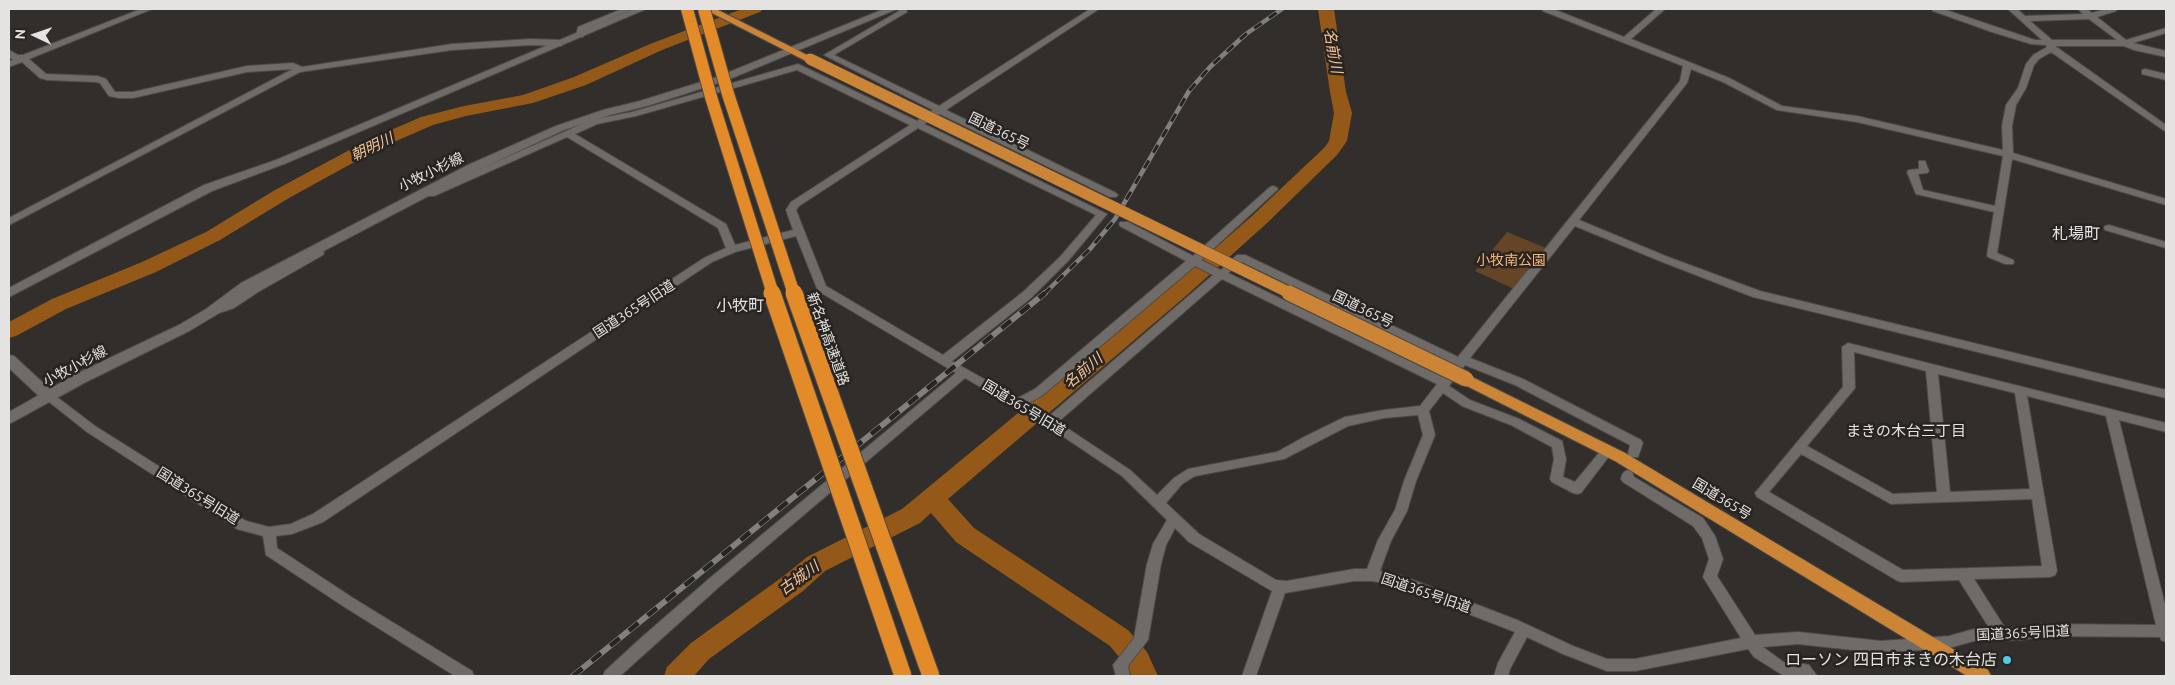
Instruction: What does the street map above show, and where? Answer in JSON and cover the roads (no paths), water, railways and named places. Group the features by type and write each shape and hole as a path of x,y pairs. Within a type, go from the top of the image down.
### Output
{"highway":[{"path":"687,9 710,97 766,274 903,676"},
{"name":"新名神高速道路","path":"704,9 728,94 779,251 931,676"},
{"name":"国道365号","path":"709,9 1466,378 1607,450 1982,676"}],"main road":[{"path":"9,293 208,188 289,159 641,9"},
{"name":"小牧小杉線","path":"9,419 47,395 184,328 211,312 246,286 417,195 560,128 607,112 643,104 721,79 892,9"},
{"name":"国道365号旧道","path":"9,360 47,395"}],"street":[{"path":"9,64 148,9"},
{"path":"580,35 581,28 628,9"},
{"path":"902,9 902,12 828,55 1113,195"},
{"path":"799,232 791,210 795,204 1094,9"},
{"path":"1546,9 1726,80 1780,108 1857,119 2006,154 2166,202"},
{"path":"1625,40 1661,9"},
{"path":"1936,9 1995,30 2051,46 2125,43 2166,30"},
{"path":"2012,9 2051,46 2166,129"},
{"path":"2082,9 2125,43 2166,54"},
{"path":"2022,19 2090,16 2113,9"},
{"path":"9,222 300,69 452,47 521,42 561,43"},
{"path":"2009,262 1992,255 2006,154 2008,152 2007,126 2011,105 2022,88 2030,64 2051,46"},
{"path":"9,54 16,58 23,58 43,76 50,78 98,79 102,81 112,94 119,95 133,95 247,69 293,66 300,69"},
{"path":"1157,504 1178,481 1192,472 1280,456 1346,422 1384,414 1423,410 1684,81 1688,65"},
{"path":"211,312 230,305 254,289 437,191 567,133 594,122 633,114 798,67 1102,214 1064,259 1027,295 944,361"},
{"path":"2145,72 2166,76"},
{"path":"567,133 722,226 732,249"},
{"path":"1922,164 1924,171 1912,172 1919,192 1998,210"},
{"path":"1021,405 1196,262 1273,189"},
{"path":"1572,221 1664,259 1757,294 2166,394"},
{"path":"1124,224 1443,385 1466,403 1514,422 1558,444 1560,459 1556,479 1577,489 1607,450"},
{"path":"2110,228 2166,245"},
{"name":"国道365号旧道","path":"47,395 91,429 242,524 269,532 292,528 318,518 708,260 732,249 799,232 822,288 964,373 1049,421 1126,473 1194,538 1280,588 1342,576 1372,575 1416,586 1524,629 1568,650 1607,664 1635,665 1750,642 1798,638 1881,648 1949,642 1974,635 2068,630 2165,632"},
{"path":"1049,421 1241,257 1462,361 1519,382 1638,443 1634,454"},
{"path":"2020,390 2050,571 1901,576 1761,492 1849,388 1848,347 1932,369 2020,390 2166,427"},
{"path":"1932,369 1944,498"},
{"path":"610,676 647,640 964,373"},
{"path":"1372,575 1385,540 1401,511 1410,481 1429,435 1423,410"},
{"path":"2111,413 2165,632"},
{"path":"1799,447 1891,498 2038,494"},
{"path":"1628,475 1627,479 1698,522 1708,536 1716,559 1710,577 1750,642 1759,653 1784,670 1804,670 1810,676"},
{"path":"1123,669 1140,640 1154,564 1160,544 1173,520"},
{"path":"269,532 271,551 348,602 467,676"},
{"path":"1963,574 2001,634"},
{"path":"1249,676 1280,588"},
{"path":"1501,676 1503,668 1524,629"}],"waterway":[{"name":"朝明川","path":"9,331 59,304 149,267 213,236 282,194 374,144 427,121 464,111 527,99 580,81 656,47 755,9"},
{"name":"名前川","path":"932,498 1180,290 1259,220 1331,151 1338,141 1343,113 1338,92 1326,9"},
{"name":"古城川","path":"677,676 700,651 794,583 816,564 911,516 932,498"},
{"name":"名前川","path":"932,498 965,535 1119,638 1138,660 1145,676"}],"railway":[{"path":"1044,294 1090,249 1115,219 1189,91 1210,67 1246,34 1282,9"},
{"path":"573,676 1045,293"}],"place":[{"name":"ローソン 四日市まきの木台店","path":"2007,660"}],"district":[{"name":"札場町","path":"2076,234"},
{"name":"小牧町","path":"740,306"},
{"name":"まきの木台三丁目","path":"1906,431"}],"park label":[{"name":"小牧南公園","path":"1511,260"}]}
